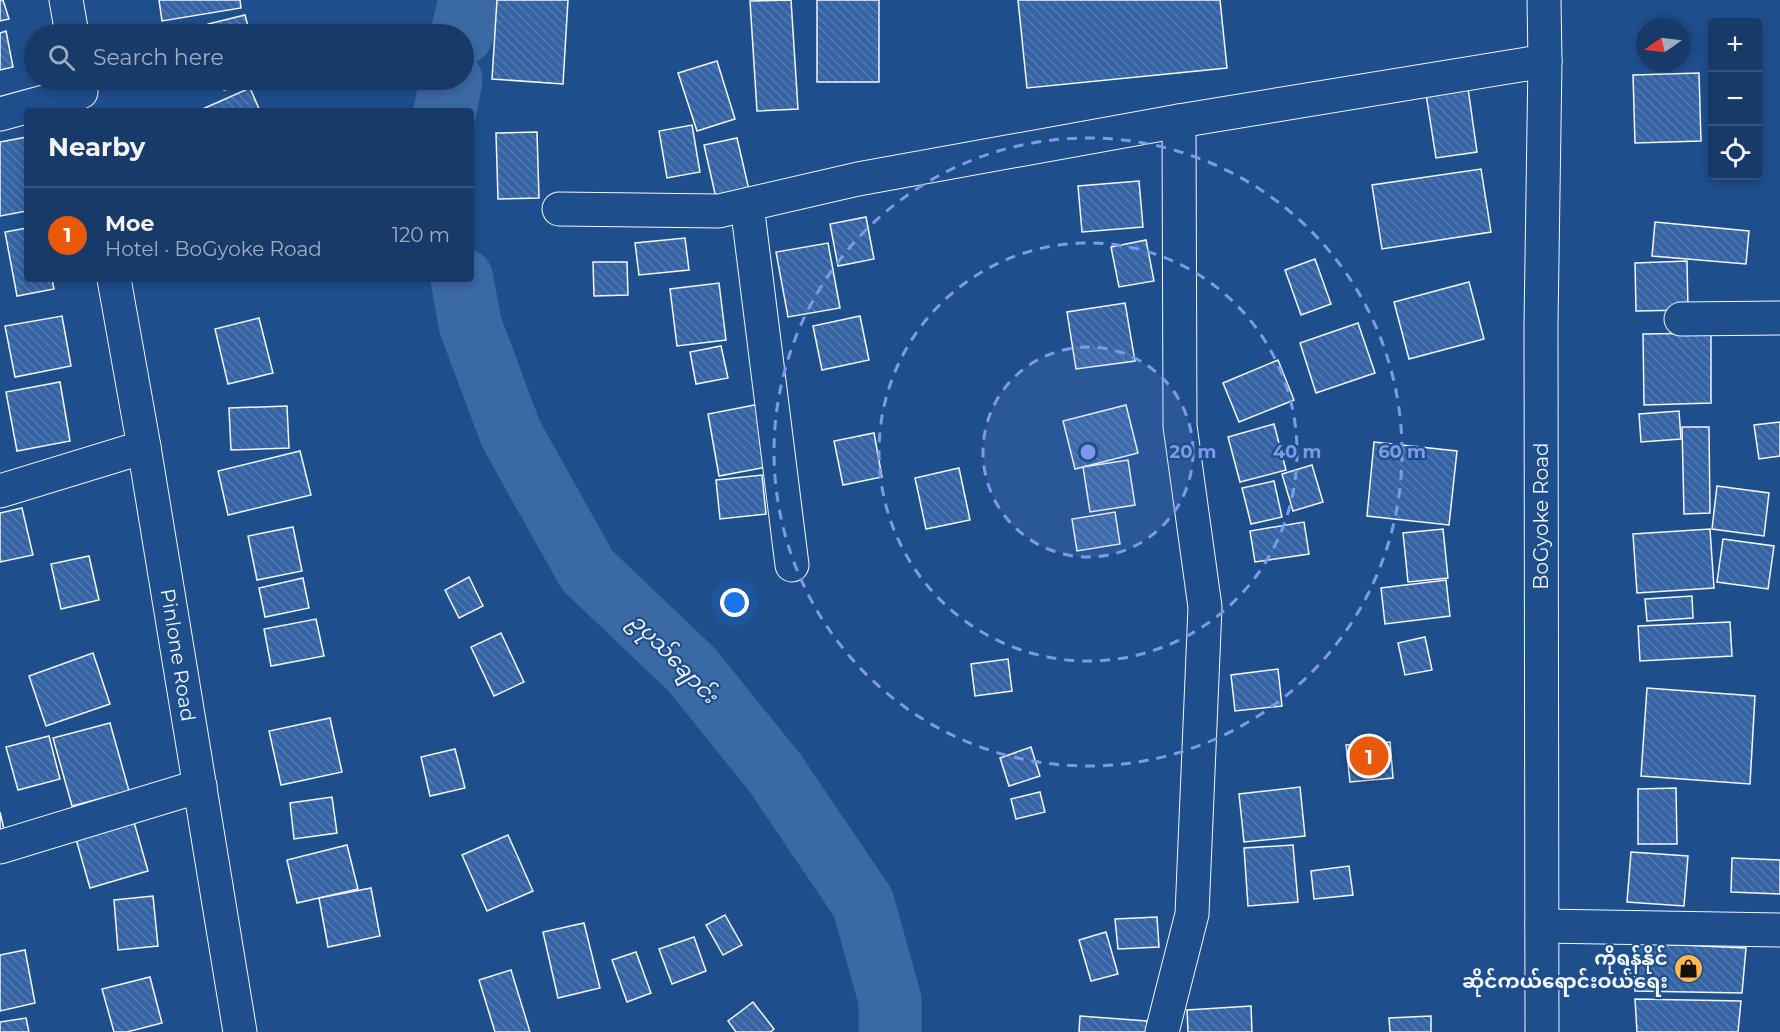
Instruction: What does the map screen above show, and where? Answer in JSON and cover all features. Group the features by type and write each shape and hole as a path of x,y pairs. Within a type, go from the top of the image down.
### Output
{"main road":[{"path":"66,0 70,24"},
{"name":"BoGyoke Road","path":"1542,1032 1541,324 1544,0"},
{"path":"559,209 719,211 858,179 1179,121 1545,61"},
{"path":"25,108 82,94"},
{"path":"0,114 24,108"},
{"path":"1162,1032 1192,914 1205,607 1180,426 1179,121"},
{"path":"747,205 792,565"},
{"name":"Pinlone Road","path":"115,282 144,447 240,1032"},
{"path":"1681,319 1780,318"},
{"path":"0,491 144,447"},
{"path":"0,847 200,786"},
{"path":"1542,926 1780,930"}],"building":[{"path":"0,0 3,0 9,19 0,21"},
{"path":"159,0 240,0 241,8 162,21"},
{"path":"497,0 568,0 563,84 492,79"},
{"path":"791,0 798,109 757,111 750,1"},
{"path":"817,0 879,0 879,82 817,82"},
{"path":"1018,0 1220,0 1227,68 1027,88"},
{"path":"245,15 247,24 208,24"},
{"path":"6,31 13,67 0,70 0,33"},
{"path":"717,61 735,119 697,131 678,73"},
{"path":"1699,73 1701,141 1635,143 1633,75"},
{"path":"1468,88 1477,152 1436,158 1426,94"},
{"path":"245,90 251,90 259,108 205,108"},
{"path":"692,125 700,172 667,178 659,131"},
{"path":"537,132 539,198 498,199 496,133"},
{"path":"24,138 24,212 0,216 0,142"},
{"path":"737,138 749,190 716,198 704,145"},
{"path":"1481,169 1491,232 1382,249 1372,185"},
{"path":"1139,181 1143,227 1082,232 1078,186"},
{"path":"866,217 874,259 838,266 830,224"},
{"path":"1655,222 1749,231 1746,264 1652,256"},
{"path":"24,229 24,282 53,282 54,289 17,296 5,232"},
{"path":"685,238 689,270 639,275 635,243"},
{"path":"1146,240 1154,281 1119,287 1111,247"},
{"path":"828,243 840,308 788,317 776,252"},
{"path":"1315,259 1331,304 1301,315 1285,270"},
{"path":"1687,261 1688,310 1636,311 1635,263"},
{"path":"593,262 627,262 628,295 594,296"},
{"path":"1469,282 1484,339 1409,359 1394,302"},
{"path":"719,283 726,340 677,346 670,289"},
{"path":"1125,303 1135,361 1076,369 1067,312"},
{"path":"62,316 71,366 15,377 5,326"},
{"path":"860,316 869,360 822,370 813,326"},
{"path":"259,318 273,373 228,384 215,329"},
{"path":"1358,323 1375,373 1316,393 1300,343"},
{"path":"1711,333 1711,403 1644,405 1643,334"},
{"path":"721,346 728,378 696,384 690,352"},
{"path":"1278,360 1294,400 1239,422 1223,383"},
{"path":"60,382 70,441 17,451 6,392"},
{"path":"760,404 772,466 719,476 708,414"},
{"path":"1126,405 1138,453 1075,469 1063,421"},
{"path":"287,406 289,448 231,450 229,408"},
{"path":"1679,411 1681,439 1641,442 1639,414"},
{"path":"1780,422 1780,456 1759,459 1754,425"},
{"path":"1274,424 1286,470 1240,482 1228,437"},
{"path":"1682,427 1709,427 1710,513 1684,514"},
{"path":"874,433 882,477 843,485 834,441"},
{"path":"1374,442 1457,451 1449,525 1367,516"},
{"path":"300,451 311,495 228,515 218,471"},
{"path":"1128,460 1135,505 1090,512 1083,467"},
{"path":"1312,465 1323,502 1293,511 1282,474"},
{"path":"959,468 970,520 926,529 915,478"},
{"path":"762,475 766,514 720,519 716,480"},
{"path":"1274,481 1282,517 1251,524 1242,488"},
{"path":"1717,486 1769,493 1764,536 1712,529"},
{"path":"22,508 33,555 0,562 0,513"},
{"path":"1115,512 1120,544 1077,551 1072,519"},
{"path":"1304,522 1309,554 1255,562 1250,531"},
{"path":"293,527 302,571 257,580 248,536"},
{"path":"1443,529 1448,578 1408,582 1403,533"},
{"path":"1710,529 1714,588 1637,593 1633,534"},
{"path":"1723,539 1774,546 1768,589 1717,582"},
{"path":"89,556 99,600 61,609 51,564"},
{"path":"469,577 483,606 459,618 445,590"},
{"path":"303,578 309,608 265,617 259,588"},
{"path":"1446,580 1450,616 1385,624 1381,588"},
{"path":"1692,596 1693,618 1647,621 1645,599"},
{"path":"316,619 324,656 271,666 264,629"},
{"path":"1730,622 1732,656 1640,661 1638,626"},
{"path":"501,633 524,682 494,696 471,647"},
{"path":"1425,637 1432,670 1405,675 1398,643"},
{"path":"93,653 110,704 46,726 29,676"},
{"path":"1008,659 1012,691 975,696 971,664"},
{"path":"1278,669 1282,706 1235,711 1231,675"},
{"path":"1647,688 1755,696 1750,784 1641,776"},
{"path":"330,718 342,772 281,785 269,731"},
{"path":"110,723 129,791 72,806 53,738"},
{"path":"49,736 60,779 18,790 6,747"},
{"path":"1390,742 1393,778 1350,782 1346,745"},
{"path":"1031,747 1040,776 1009,786 1000,758"},
{"path":"455,749 465,788 430,796 421,757"},
{"path":"1300,787 1305,836 1244,842 1239,794"},
{"path":"1676,788 1677,844 1638,844 1638,789"},
{"path":"1040,792 1045,812 1016,819 1011,799"},
{"path":"332,797 337,833 294,839 290,803"},
{"path":"0,812 4,829 0,830"},
{"path":"134,822 148,871 90,888 76,839"},
{"path":"508,835 533,891 487,911 462,855"},
{"path":"347,845 358,889 297,903 287,860"},
{"path":"1293,845 1298,902 1248,906 1244,848"},
{"path":"1631,852 1688,856 1684,906 1627,902"},
{"path":"1732,858 1780,860 1780,894 1731,892"},
{"path":"1349,866 1353,895 1314,899 1311,871"},
{"path":"371,888 380,936 328,947 319,898"},
{"path":"153,896 158,946 118,950 114,900"},
{"path":"725,915 742,945 723,955 706,925"},
{"path":"1157,917 1159,947 1118,949 1115,919"},
{"path":"584,923 600,988 558,998 543,932"},
{"path":"1106,932 1118,974 1091,981 1079,940"},
{"path":"694,937 706,971 672,984 659,949"},
{"name":"ကိုရန်နိုင် ဆိုင်ကယ်ရောင်းဝယ်ရေး","path":"1634,943 1746,948 1742,993 1635,991"},
{"path":"25,950 35,1003 0,1011 0,955"},
{"path":"636,952 651,993 627,1002 612,960"},
{"path":"511,970 530,1032 495,1032 479,980"},
{"path":"150,977 162,1023 127,1032 114,1032 102,989"},
{"path":"1635,999 1741,1001 1738,1032 1637,1032"},
{"path":"753,1002 774,1029 771,1032 736,1032 728,1021"},
{"path":"1251,1006 1252,1032 1188,1032 1187,1010"},
{"path":"1080,1016 1147,1021 1147,1032 1079,1032"},
{"path":"1431,1016 1431,1032 1390,1032 1389,1018"},
{"path":"26,1018 29,1032 0,1032 0,1022"}],"waterway":[{"name":"ဥပုသ်ချောင်း","path":"464,24 470,0"},
{"name":"ဥပုသ်ချောင်း","path":"446,108 449,90"},
{"name":"ဥပုသ်ချောင်း","path":"463,282 470,324 511,434 587,570 692,670 775,773 863,903 890,1000 890,1032"}],"place":[{"name":"Moe","path":"1369,756"},
{"name":"ကိုရန်နိုင် ဆိုင်ကယ်ရောင်းဝယ်ရေး","path":"1689,969"}]}
